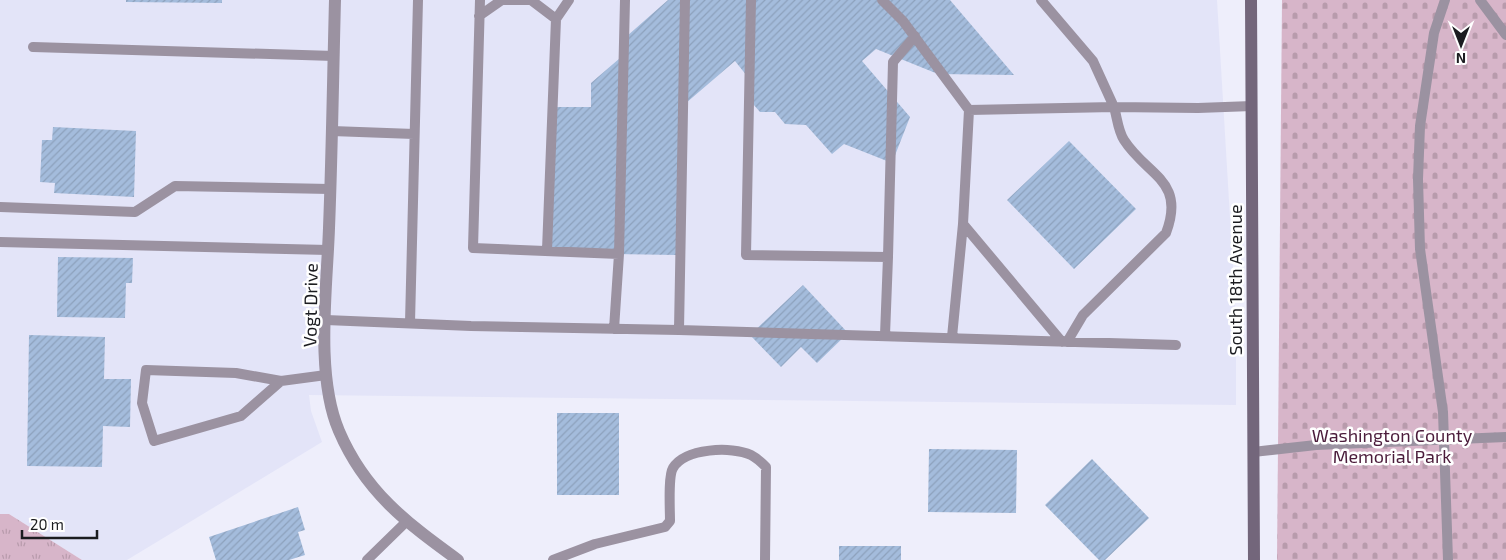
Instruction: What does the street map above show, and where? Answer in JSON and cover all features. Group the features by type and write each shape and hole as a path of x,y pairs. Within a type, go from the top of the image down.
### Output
{"street":[{"name":"Vogt Drive","path":"335,0 326,320 328,395 339,430 350,453 373,488 406,522 458,560"},
{"name":"South 18th Avenue","path":"1251,0 1254,560"}],"lane":[{"path":"410,322 418,0"},
{"path":"480,0 477,52 473,248 619,254"},
{"path":"479,16 502,0 531,0 556,19"},
{"path":"547,250 556,19 569,0"},
{"path":"614,329 619,254 625,0"},
{"path":"679,330 685,0"},
{"path":"751,0 746,255 888,257"},
{"path":"882,0 915,36 969,110 962,224 952,337"},
{"path":"1041,0 1093,61 1114,106 1124,140 1162,180 1169,192 1172,218 1166,233 1083,315 1065,342"},
{"path":"1445,0 1434,33 1420,126 1418,179 1420,249 1439,374 1444,440 1448,560"},
{"path":"1480,0 1506,35"},
{"path":"885,335 893,62 915,36"},
{"path":"33,47 334,56"},
{"path":"969,110 1114,106 1198,108 1252,106"},
{"path":"332,131 414,134"},
{"path":"0,207 134,212 175,186 330,189"},
{"path":"962,224 1065,342"},
{"path":"0,242 328,250"},
{"path":"326,320 470,326 885,335 1176,345"},
{"path":"281,382 242,416 154,441 142,403 146,370 236,373 281,382 326,375"},
{"path":"1253,452 1316,445 1506,437"},
{"path":"553,560 595,544 665,527 670,521 671,470 679,460 692,453 721,450 739,451 751,455 766,467 765,560"},
{"path":"367,560 406,522"}],"shaded area":[{"path":"0,0 1217,0 1236,318 1236,405 309,395 311,411 322,442 127,560 82,560 9,514 0,514"}],"green space":[{"name":"Washington County Memorial Park","path":"1282,0 1506,0 1506,560 1277,560"},
{"path":"0,514 9,514 82,560 0,560"}],"building":[{"path":"126,0 222,0 222,3 126,2"},
{"path":"668,0 950,0 1014,75 938,74 876,49 862,61 910,117 892,163 844,144 832,154 806,125 785,124 775,112 760,112 746,96 751,81 735,61 686,103 676,255 551,253 554,107 591,107 591,83 627,52 627,36"},
{"path":"53,127 136,131 134,197 54,193 55,183 40,182 42,140 52,140"},
{"path":"1069,141 1136,209 1074,269 1007,200"},
{"path":"58,257 133,258 132,283 126,283 125,318 57,317"},
{"path":"803,285 848,333 817,363 801,347 781,367 750,335"},
{"path":"29,335 105,337 104,379 131,379 130,427 103,426 102,467 27,466"},
{"path":"557,413 619,413 619,495 557,495"},
{"path":"929,449 1017,450 1016,513 928,512"},
{"path":"1092,459 1149,518 1105,560 1099,560 1045,505"},
{"path":"298,507 305,530 298,532 305,555 289,560 216,560 209,537"},
{"path":"839,546 901,546 901,560 839,560"}]}
